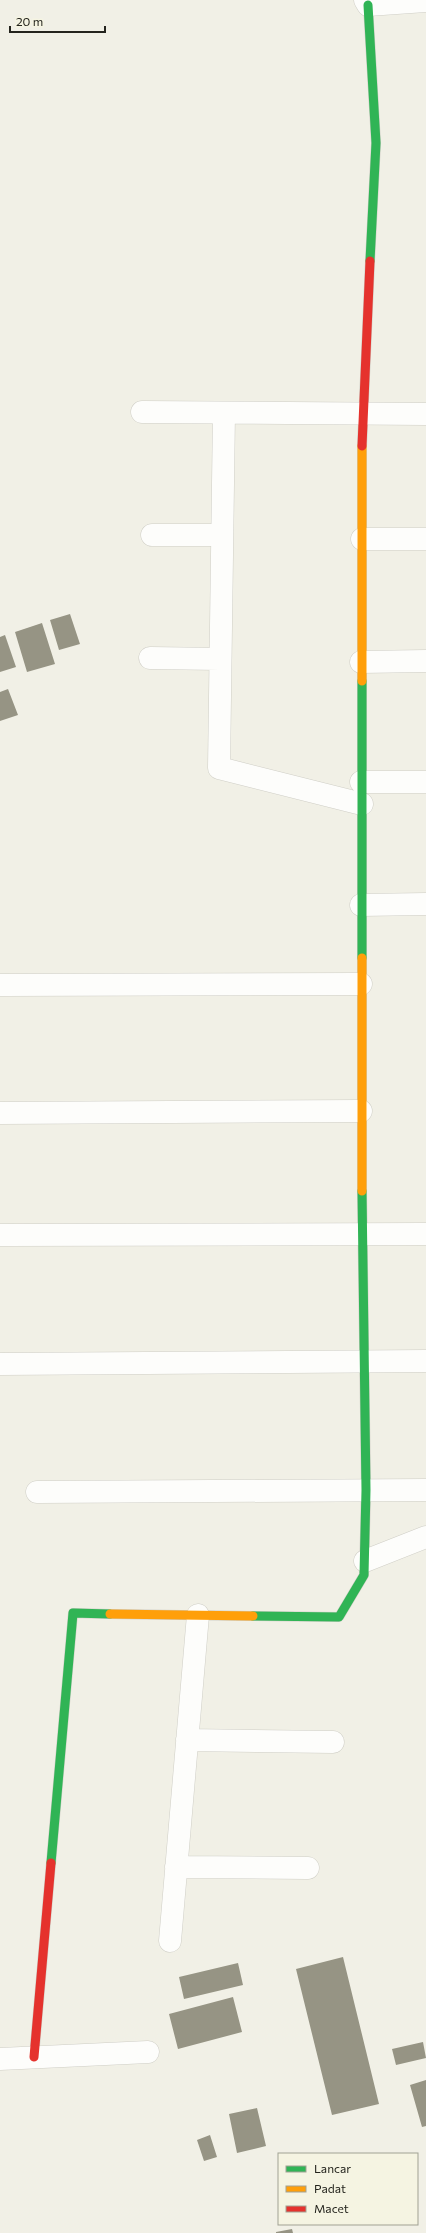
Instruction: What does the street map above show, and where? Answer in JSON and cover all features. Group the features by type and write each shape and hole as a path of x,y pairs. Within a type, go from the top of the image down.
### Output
{"street":[{"path":"34,2057 74,1613 339,1617 364,1575 366,1490 361,1110 362,412 376,143 366,2 426,1"},
{"path":"142,412 362,412 426,414"},
{"path":"224,413 218,768 362,804"},
{"path":"152,535 222,535"},
{"path":"362,539 426,539"},
{"path":"150,658 220,659"},
{"path":"361,662 426,661"},
{"path":"361,782 426,782"},
{"path":"361,905 426,904"},
{"path":"0,985 361,984"},
{"path":"0,1112 361,1110"},
{"path":"0,1235 426,1234"},
{"path":"0,1364 426,1361"},
{"path":"37,1492 426,1490"},
{"path":"365,1561 426,1537"},
{"path":"170,1941 198,1615"},
{"path":"187,1740 333,1742"},
{"path":"176,1867 308,1868"},
{"path":"0,2059 148,2052"}],"building":[{"path":"70,614 80,644 59,650 50,620"},
{"path":"42,623 55,664 27,672 15,632"},
{"path":"5,635 16,667 0,672 0,637"},
{"path":"8,689 18,715 0,721 0,692"},
{"path":"343,1957 379,2104 332,2115 296,1969"},
{"path":"238,1963 243,1985 184,1999 179,1977"},
{"path":"233,1997 242,2032 178,2049 169,2014"},
{"path":"423,2042 426,2058 396,2065 392,2049"},
{"path":"426,2080 426,2126 422,2127 410,2085"},
{"path":"257,2108 266,2146 237,2153 229,2114"},
{"path":"210,2135 217,2157 204,2161 197,2140"},
{"path":"292,2229 293,2233 276,2233 276,2232"}],"traffic: fast":[{"path":"368,5 376,143 370,261"},
{"path":"362,681 362,958"},
{"path":"253,1616 339,1617 364,1575 366,1490 362,1191"},
{"path":"51,1863 73,1613 110,1614"}],"traffic: slow":[{"path":"362,446 362,681"},
{"path":"362,958 362,1191"},
{"path":"110,1614 253,1616"}],"traffic: jam":[{"path":"362,446 370,261"},
{"path":"34,2057 51,1863"}]}
